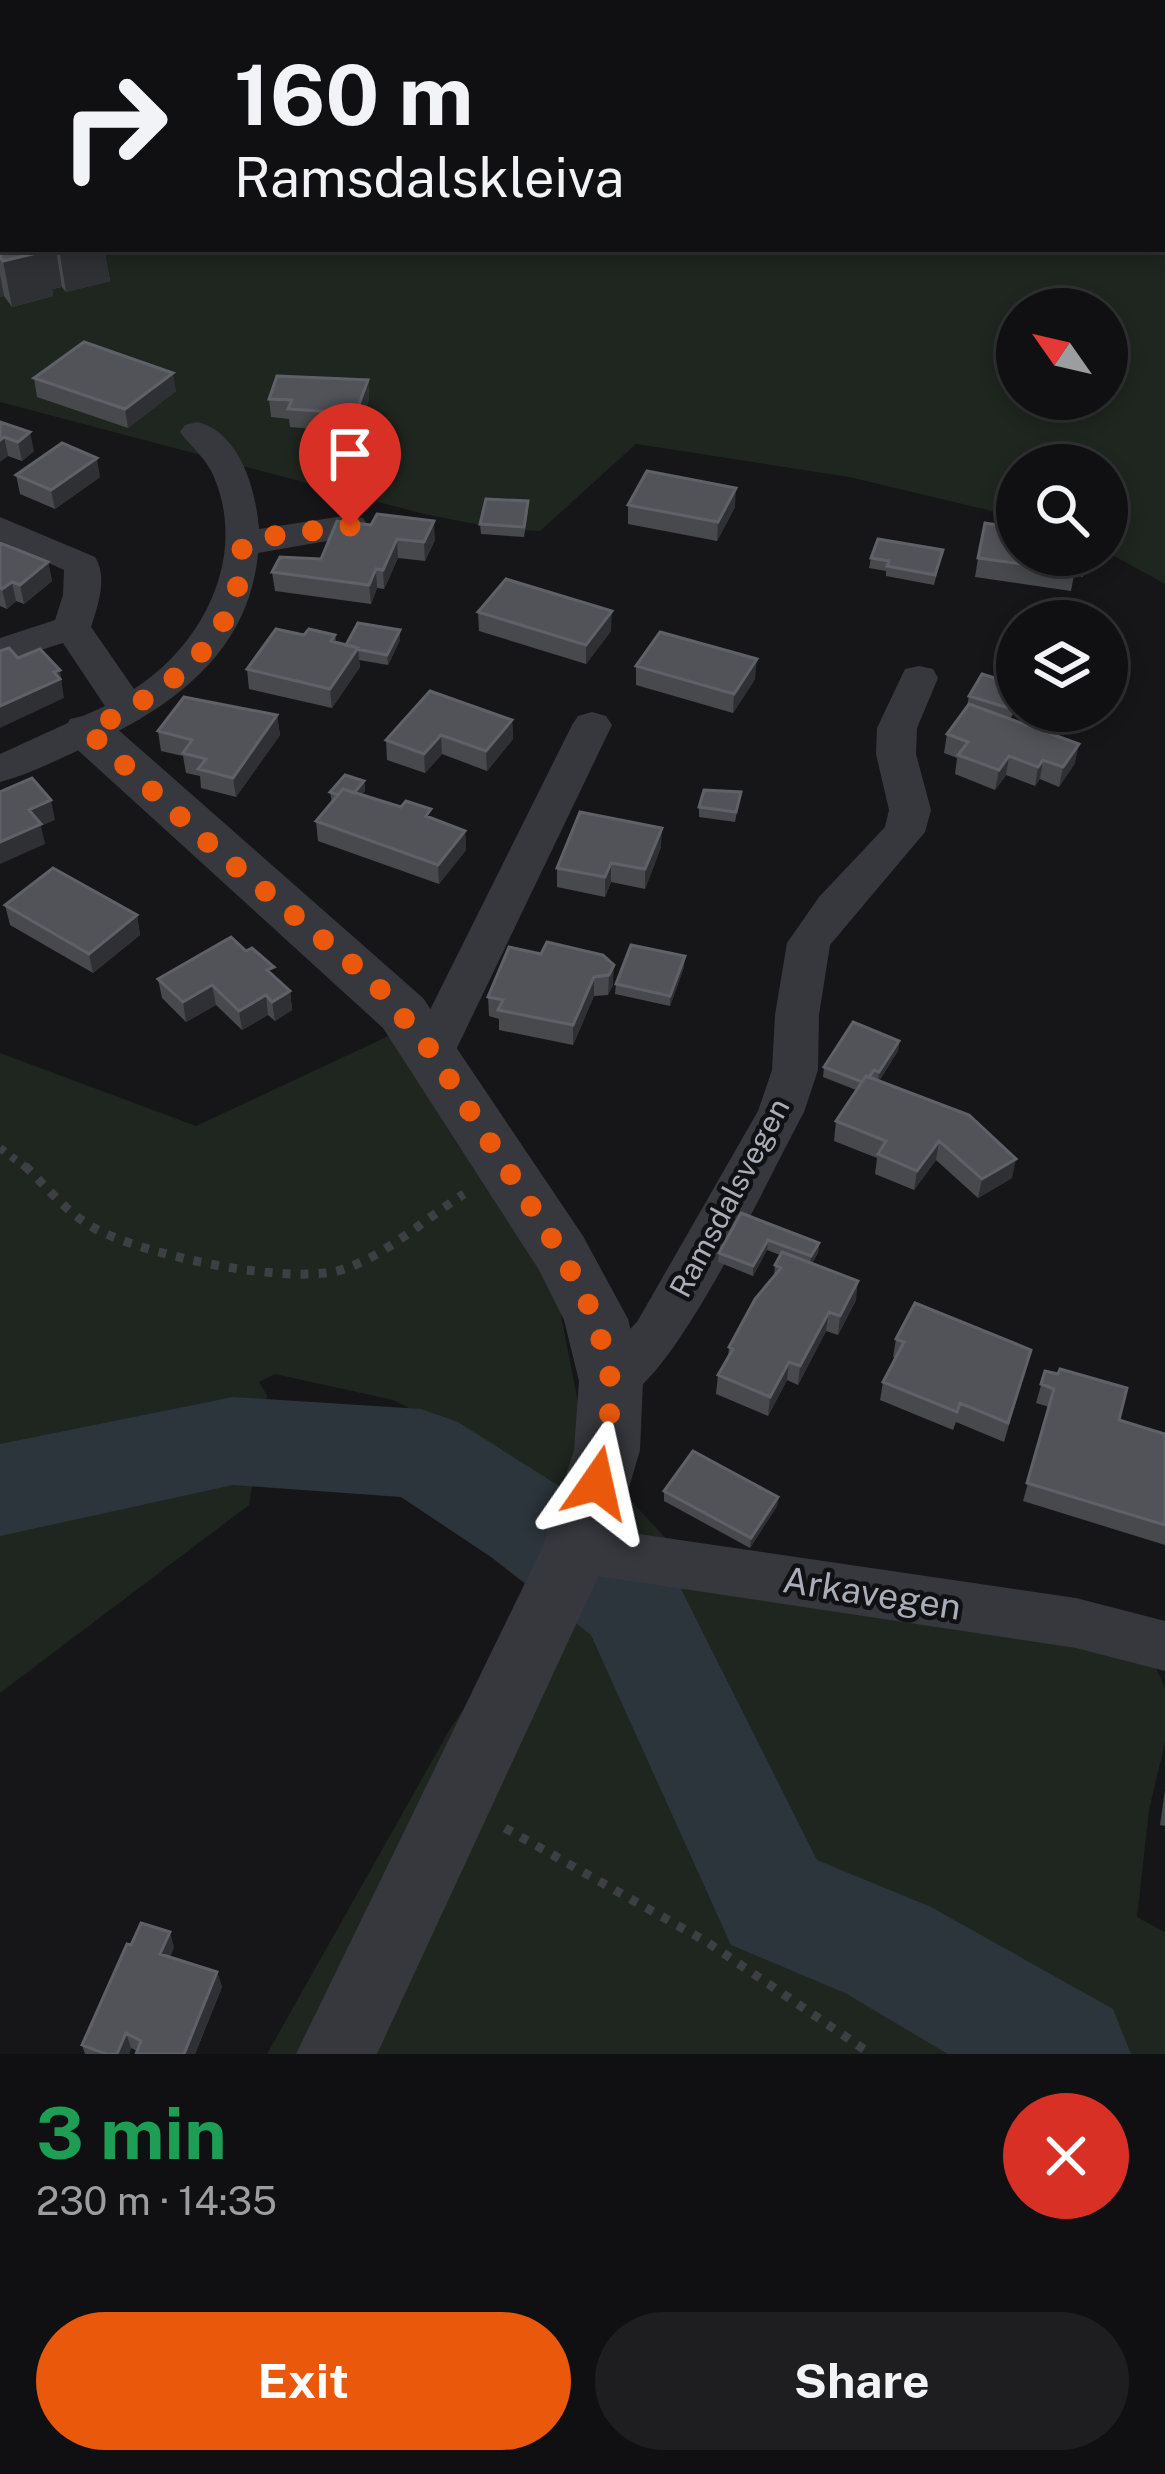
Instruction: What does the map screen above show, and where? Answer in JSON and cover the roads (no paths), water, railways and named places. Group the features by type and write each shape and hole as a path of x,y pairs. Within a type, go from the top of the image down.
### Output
{"street":[{"path":"0,769 108,721 176,678 226,622 238,593 242,546 236,478 197,432"},
{"path":"242,546 273,536 350,526"},
{"path":"0,528 82,565 82,595 72,627 108,721 217,851 374,982 432,1052 596,1319 611,1381 608,1450 577,1549 336,2054"},
{"path":"0,651 72,627"},
{"name":"Ramsdalsvegen","path":"611,1381 655,1337 782,1112 795,1070 796,1015 809,943 834,908 904,832 910,810 896,754 897,728 919,678"},
{"path":"432,1052 592,724"},
{"name":"Arkavegen","path":"577,1549 1076,1623 1165,1646"}],"waterway":[{"path":"0,1490 233,1441 421,1454 529,1524 630,1600 774,1903 888,1950 1068,2054"}]}
